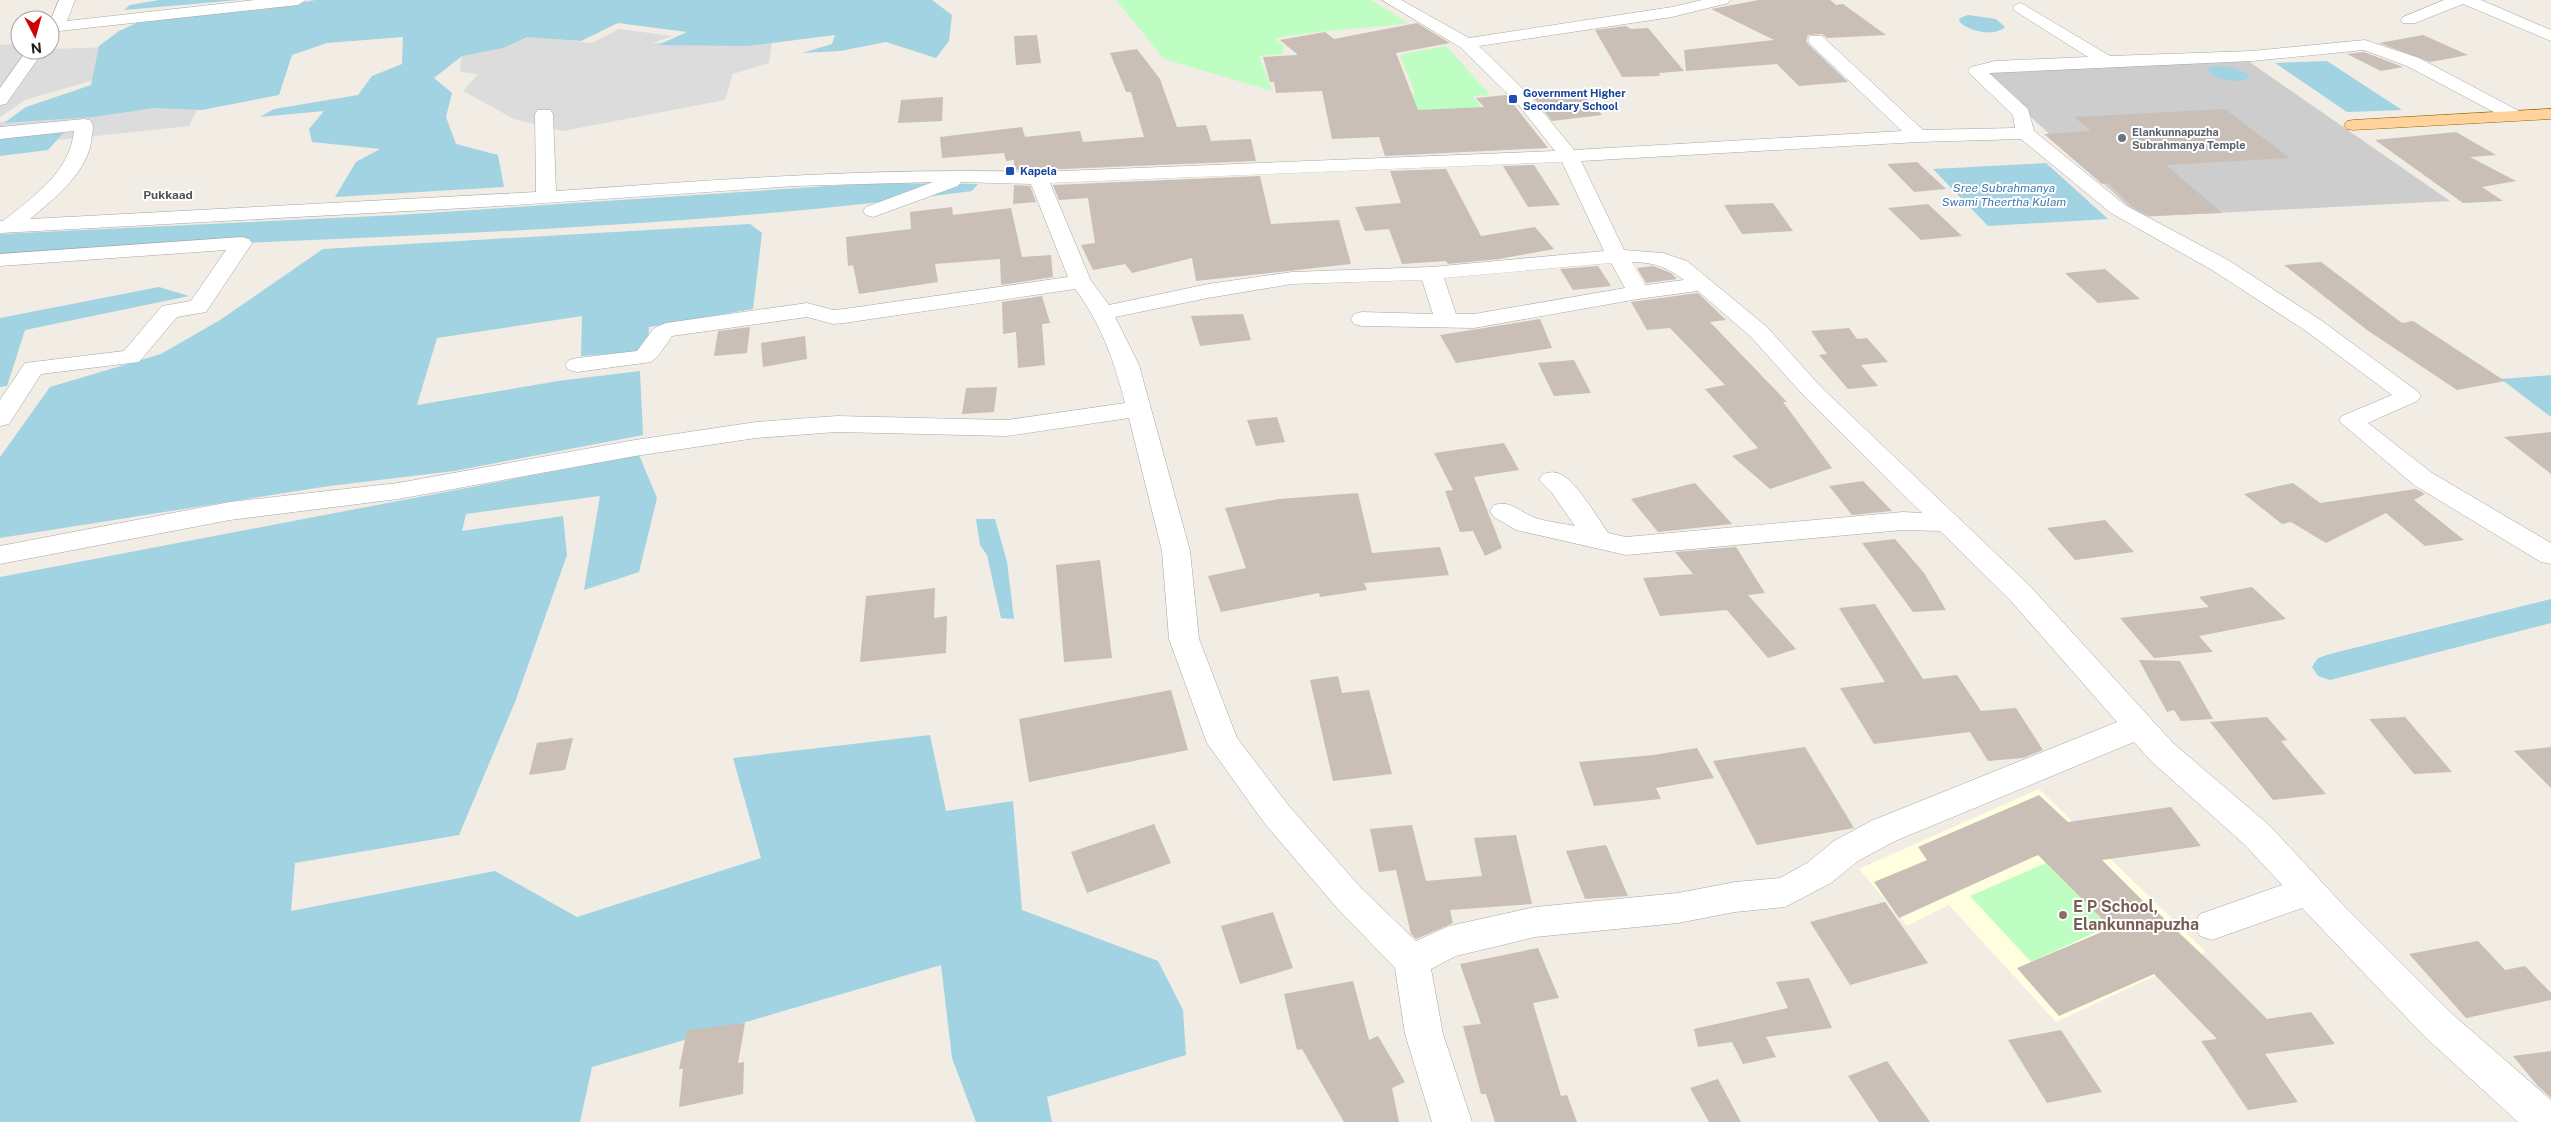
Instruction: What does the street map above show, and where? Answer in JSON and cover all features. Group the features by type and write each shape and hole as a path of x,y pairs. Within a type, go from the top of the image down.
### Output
{"main road":[{"path":"2353,126 2551,114"}],"street":[{"path":"60,18 67,0"},
{"path":"60,29 298,0"},
{"path":"1390,0 1466,43 1523,99 1569,156 1616,256 1638,292"},
{"path":"1466,43 1672,12 1722,0"},
{"path":"2409,20 2458,0"},
{"path":"2468,0 2551,36"},
{"path":"2021,8 2106,61"},
{"path":"1816,40 1918,136"},
{"path":"2025,133 2022,113 1977,71 1995,66 2252,56 2366,45 2413,62 2513,115"},
{"path":"0,100 29,60"},
{"path":"544,114 546,197"},
{"path":"0,133 84,124 85,138 65,178 4,227"},
{"path":"4,227 546,197 862,177 971,175 1038,178 1569,156 1918,136 2025,133 2118,209 2220,265 2314,326 2409,396 2351,421 2423,479 2551,555"},
{"path":"873,210 971,175"},
{"path":"1038,178 1081,282 1103,313 1127,364 1176,551 1184,639 1223,743 1278,815 1349,898 1412,960 1424,1034 1452,1122"},
{"path":"0,260 242,244 198,307 170,311 131,356 33,368 0,419"},
{"path":"1103,313 1208,292 1292,278 1431,273 1616,256 1648,256 1679,266 1759,332 1812,391 2020,593 2162,752 2257,835 2308,891 2438,1025 2546,1122"},
{"path":"1431,273 1447,321"},
{"path":"577,365 643,357 652,351 658,335 666,330 807,310 833,317 844,316 1081,282"},
{"path":"1362,319 1474,320 1638,292 1703,284"},
{"path":"0,555 230,511 398,491 636,448 756,430 837,424 1007,428 1064,418 1139,409"},
{"path":"1552,480 1560,487 1600,541"},
{"path":"1503,511 1525,524 1626,546 1903,521 1946,522"},
{"path":"1412,960 1449,942 1535,922 1678,908 1785,892 1819,873 1846,850 1883,831 2130,730 2142,729"},
{"path":"2212,925 2308,891"}],"shaded area":[{"path":"619,29 673,36 652,43 747,43 772,41 769,63 733,74 725,100 563,131 514,119 463,91 478,74 460,72 462,50 523,35 592,43"},
{"path":"10,44 10,60 60,60 60,49 110,47 104,77 25,100 0,117 0,45"},
{"path":"2248,61 2450,201 2140,217 1982,72"},
{"path":"204,95 189,126 49,141 0,137 0,122"},
{"name":"E P School, Elankunnapuzha","path":"2039,789 2206,952 2056,1022 1949,905 1907,926 1859,869"}],"green space":[{"path":"1116,0 1371,0 1408,23 1275,38 1284,47 1282,54 1259,56 1272,91 1164,59"},
{"path":"1446,46 1490,95 1473,96 1481,107 1373,113 1365,95 1415,93 1400,55"},
{"name":"E P School, Elankunnapuzha","path":"2046,863 2109,926 2031,962 1970,896"}],"water":[{"path":"159,0 239,0 124,10 130,5"},
{"path":"315,0 932,0 952,15 949,41 936,58 886,42 840,51 802,53 832,44 835,35 747,46 658,45 687,32 618,23 581,41 527,37 503,48 462,56 434,78 452,93 446,117 456,144 498,155 504,187 335,197 356,162 380,149 312,142 309,129 324,111 260,117 274,109 358,95 372,76 402,64 403,37 327,43 292,55 279,95 202,110 155,108 93,117 4,123 26,107 91,85 99,46 119,31 143,20 267,9"},
{"path":"1968,15 1996,19 2005,27 1995,32 1975,30 1963,25 1959,21 1960,18"},
{"path":"2327,61 2402,110 2347,112 2275,63"},
{"path":"2214,66 2231,67 2247,73 2249,78 2239,81 2223,79 2209,72 2208,69"},
{"path":"66,130 48,150 0,156 0,139"},
{"name":"Sree Subrahmanya Swami Theertha Kulam","path":"2046,163 2108,219 1988,226 1933,169"},
{"path":"874,183 978,184 972,191 851,205 608,225 0,255 0,234 398,215"},
{"path":"750,224 762,233 753,309 649,327 648,351 581,356 582,316 437,338 417,405 558,381 640,371 643,435 454,471 329,486 0,538 0,457 50,387 161,354 220,320 323,249"},
{"path":"159,287 189,296 25,330 7,386 0,387 0,318"},
{"path":"2551,375 2551,417 2501,379"},
{"path":"639,455 657,498 639,572 584,590 600,496 466,514 462,531 563,516 567,555 515,702 459,835 295,863 291,911 495,871 577,917 761,858 733,758 930,735 946,811 1013,801 1022,910 1158,961 1183,1010 1186,1055 1047,1097 1052,1122 976,1122 952,1058 941,965 592,1067 580,1122 0,1122 0,577"},
{"path":"976,519 995,519 1007,562 1014,619 1001,618 987,555 980,545"}],"building":[{"path":"1759,0 1830,0 1836,5 1843,4 1886,35 1827,38 1822,34 1808,35 1806,41 1809,45 1848,82 1799,86 1777,64 1686,71 1684,50 1774,40 1711,9"},
{"path":"1417,23 1450,43 1396,53 1418,110 1484,107 1476,98 1506,95 1548,148 1385,156 1379,137 1332,139 1322,91 1276,93 1274,82 1270,82 1263,57 1298,55 1280,40 1325,32 1334,39"},
{"path":"1626,26 1631,29 1648,28 1684,71 1659,73 1660,76 1622,77 1595,30"},
{"path":"1037,35 1041,63 1016,65 1014,36"},
{"path":"2423,35 2468,55 2430,62 2379,43"},
{"path":"1137,49 1160,79 1177,127 1206,125 1211,141 1251,139 1256,161 1014,170 1014,160 1006,161 1004,153 942,158 940,137 1022,127 1025,137 1080,131 1083,142 1144,137 1131,92 1126,92 1110,53"},
{"path":"2364,52 2403,67 2381,71 2347,54"},
{"path":"1559,91 1562,94 1580,92 1602,115 1552,121 1530,93"},
{"path":"943,97 942,121 898,123 901,100"},
{"path":"2225,109 2290,158 2166,165 2222,213 2150,216 2134,208 2108,183 2102,184 2044,134 2091,131 2074,117"},
{"path":"2456,132 2496,155 2470,157 2516,181 2482,187 2503,201 2463,203 2375,140"},
{"path":"1917,162 1946,189 1914,192 1887,164"},
{"path":"1534,165 1560,205 1528,207 1503,166"},
{"path":"1446,169 1481,236 1535,227 1554,249 1499,259 1448,264 1446,261 1402,264 1389,229 1365,231 1355,207 1401,203 1390,171"},
{"path":"1260,176 1271,224 1339,220 1351,264 1196,281 1192,258 1132,273 1125,264 1093,270 1081,245 1095,243 1088,198 1059,200 1053,185"},
{"path":"1014,185 1030,186 1036,202 1013,204"},
{"path":"1773,203 1793,231 1742,234 1724,205"},
{"path":"1928,204 1962,236 1921,240 1888,208"},
{"path":"952,207 953,215 1011,208 1022,257 1051,255 1053,277 1001,285 1000,259 935,264 938,282 859,294 853,265 848,266 846,237 911,229 910,212"},
{"path":"2321,262 2402,323 2413,321 2505,381 2457,390 2367,330 2284,265"},
{"path":"1598,266 1611,286 1573,290 1560,269"},
{"path":"1653,266 1671,273 1677,279 1646,283 1637,268"},
{"path":"2105,269 2140,299 2098,303 2065,273"},
{"path":"1698,293 1726,320 1710,322 1787,402 1783,402 1832,468 1770,489 1732,456 1758,448 1705,389 1725,385 1670,328 1647,330 1631,302"},
{"path":"1042,296 1050,323 1042,324 1045,365 1018,368 1016,332 1003,334 1002,302"},
{"path":"1243,314 1251,340 1200,346 1191,316"},
{"path":"1540,319 1552,348 1456,363 1440,335"},
{"path":"750,327 747,353 714,356 718,331"},
{"path":"1849,328 1857,339 1867,338 1888,362 1861,365 1878,386 1848,389 1819,355 1827,354 1811,331"},
{"path":"805,336 807,359 763,367 761,343"},
{"path":"1574,360 1591,393 1554,396 1538,363"},
{"path":"997,387 994,412 962,414 966,388"},
{"path":"1277,417 1285,442 1256,446 1247,420"},
{"path":"2551,432 2551,474 2504,437"},
{"path":"1504,443 1519,470 1474,477 1502,548 1485,556 1473,531 1460,532 1445,491 1453,490 1434,453"},
{"path":"1863,481 1892,511 1852,515 1829,486"},
{"path":"1695,483 1732,524 1658,532 1631,499"},
{"path":"2293,483 2320,503 2416,489 2425,494 2414,500 2464,540 2425,546 2386,513 2326,543 2291,522 2282,524 2244,494"},
{"path":"1358,493 1372,553 1440,547 1449,575 1364,583 1367,590 1320,597 1319,593 1221,612 1208,576 1246,568 1225,508 1279,499"},
{"path":"2105,520 2134,552 2075,560 2047,528"},
{"path":"1895,539 1924,573 1946,610 1913,612 1862,543"},
{"path":"1736,547 1765,593 1748,595 1796,649 1768,658 1727,610 1660,616 1643,578 1693,574 1675,552"},
{"path":"1100,560 1112,658 1064,662 1056,565"},
{"path":"2252,587 2286,619 2199,636 2213,652 2154,658 2120,618 2209,607 2199,597"},
{"path":"935,588 934,618 947,616 946,653 860,662 866,596"},
{"path":"1875,604 1923,679 1957,675 1981,711 2016,708 2043,750 2023,758 1988,761 1970,732 1874,744 1840,688 1885,682 1839,608"},
{"path":"2139,660 2180,661 2213,719 2181,721 2174,710 2167,712"},
{"path":"1338,676 1342,693 1369,690 1392,774 1333,781 1310,680"},
{"path":"1171,690 1188,750 1029,782 1019,719"},
{"path":"2267,717 2287,740 2281,741 2326,794 2273,800 2210,722"},
{"path":"2405,717 2452,772 2414,774 2369,719"},
{"path":"573,738 565,770 529,775 537,743"},
{"path":"1805,747 1854,828 1757,845 1713,761"},
{"path":"2551,747 2551,788 2514,751"},
{"path":"1697,748 1714,778 1656,788 1661,799 1594,806 1579,762 1653,755"},
{"name":"E P School, Elankunnapuzha","path":"2039,795 2068,822 2171,807 2201,846 2102,860 2267,1019 2311,1012 2335,1044 2265,1054 2298,1102 2248,1110 2201,1041 2217,1039 2154,974 2059,1016 2017,968 2111,928 2038,855 1899,918 1874,882 1927,860 1918,847"},
{"path":"1154,824 1171,863 1087,893 1071,852"},
{"path":"1412,825 1426,881 1482,876 1474,838 1516,835 1532,904 1450,910 1453,923 1416,939 1411,934 1396,870 1379,872 1370,829"},
{"path":"1606,845 1628,896 1585,899 1566,851"},
{"path":"1885,902 1928,963 1850,985 1810,922"},
{"path":"1273,912 1293,968 1240,984 1221,926"},
{"path":"2478,941 2505,970 2525,966 2551,993 2551,1000 2466,1018 2409,954"},
{"path":"1538,948 1559,998 1533,1003 1561,1096 1567,1095 1577,1122 1495,1122 1486,1094 1481,1094 1463,1026 1481,1024 1460,964"},
{"path":"1809,978 1832,1028 1766,1037 1776,1057 1743,1064 1732,1042 1698,1047 1694,1029 1788,1008 1776,982"},
{"path":"1353,981 1369,1040 1378,1036 1405,1082 1392,1088 1399,1122 1344,1122 1302,1049 1297,1050 1284,994"},
{"path":"745,1023 738,1063 744,1062 743,1094 679,1107 683,1069 679,1069 687,1030"},
{"path":"2061,1030 2102,1092 2047,1103 2008,1040"},
{"path":"2551,1051 2551,1098 2537,1085 2513,1056"},
{"path":"1887,1061 1930,1122 1879,1122 1848,1076"},
{"path":"1718,1079 1741,1122 1709,1122 1690,1088"}],"waterway":[{"path":"2330,667 2551,611"}],"place":[{"name":"Government Higher Secondary School","path":"1513,99"},
{"name":"Elankunnapuzha Subrahmanya Temple","path":"2122,138"},
{"name":"Kapela","path":"1010,171"},
{"name":"E P School, Elankunnapuzha","path":"2063,915"}],"district":[{"name":"Pukkaad","path":"168,195"}]}
